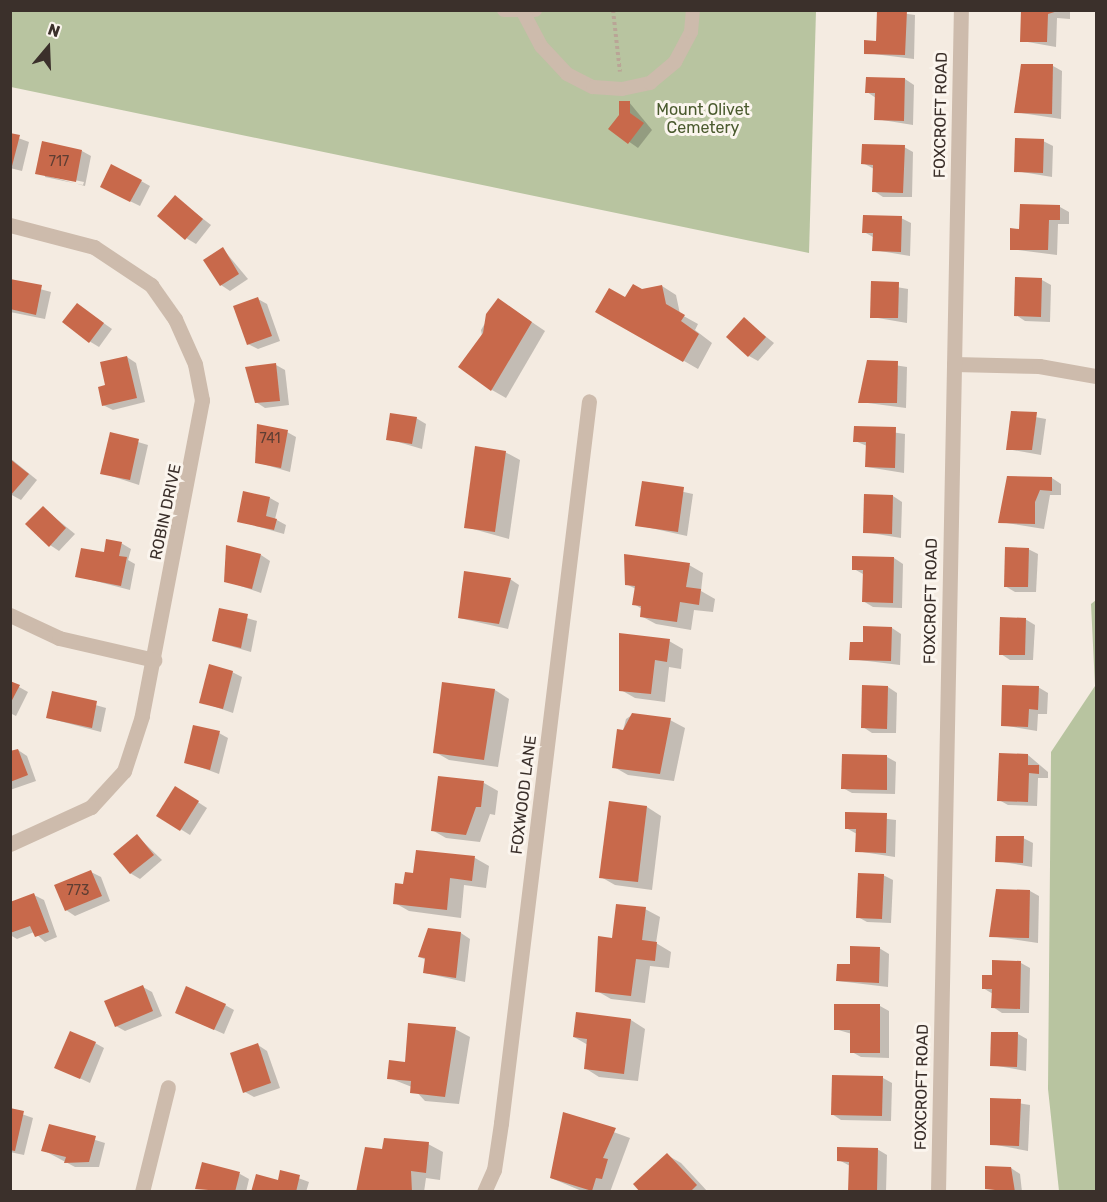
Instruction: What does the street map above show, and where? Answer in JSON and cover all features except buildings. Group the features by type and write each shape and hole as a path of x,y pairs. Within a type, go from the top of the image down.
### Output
{"street":[{"name":"FOXCROFT ROAD","path":"938,1191 961,10"},
{"name":"ROBIN DRIVE","path":"10,225 94,247 127,264 152,285 175,319 195,364 202,400 198,441 154,660 124,771 91,807 10,844"},
{"path":"954,364 1039,366 1096,376"},
{"name":"FOXWOOD LANE","path":"484,1191 494,1170 503,1112 589,401"},
{"path":"10,615 59,638 154,660"},
{"path":"142,1191 168,1087"}],"lane":[{"path":"504,10 526,11 541,46 567,74 593,87 622,89 650,83 675,62 691,32 693,10"}],"path":[{"path":"613,10 622,89"}],"green space":[{"name":"Mount Olivet Cemetery","path":"11,11 816,11 809,253 11,87"},
{"path":"1096,600 1096,1191 1059,1191 1048,1089 1051,752 1095,686 1091,604"}]}
